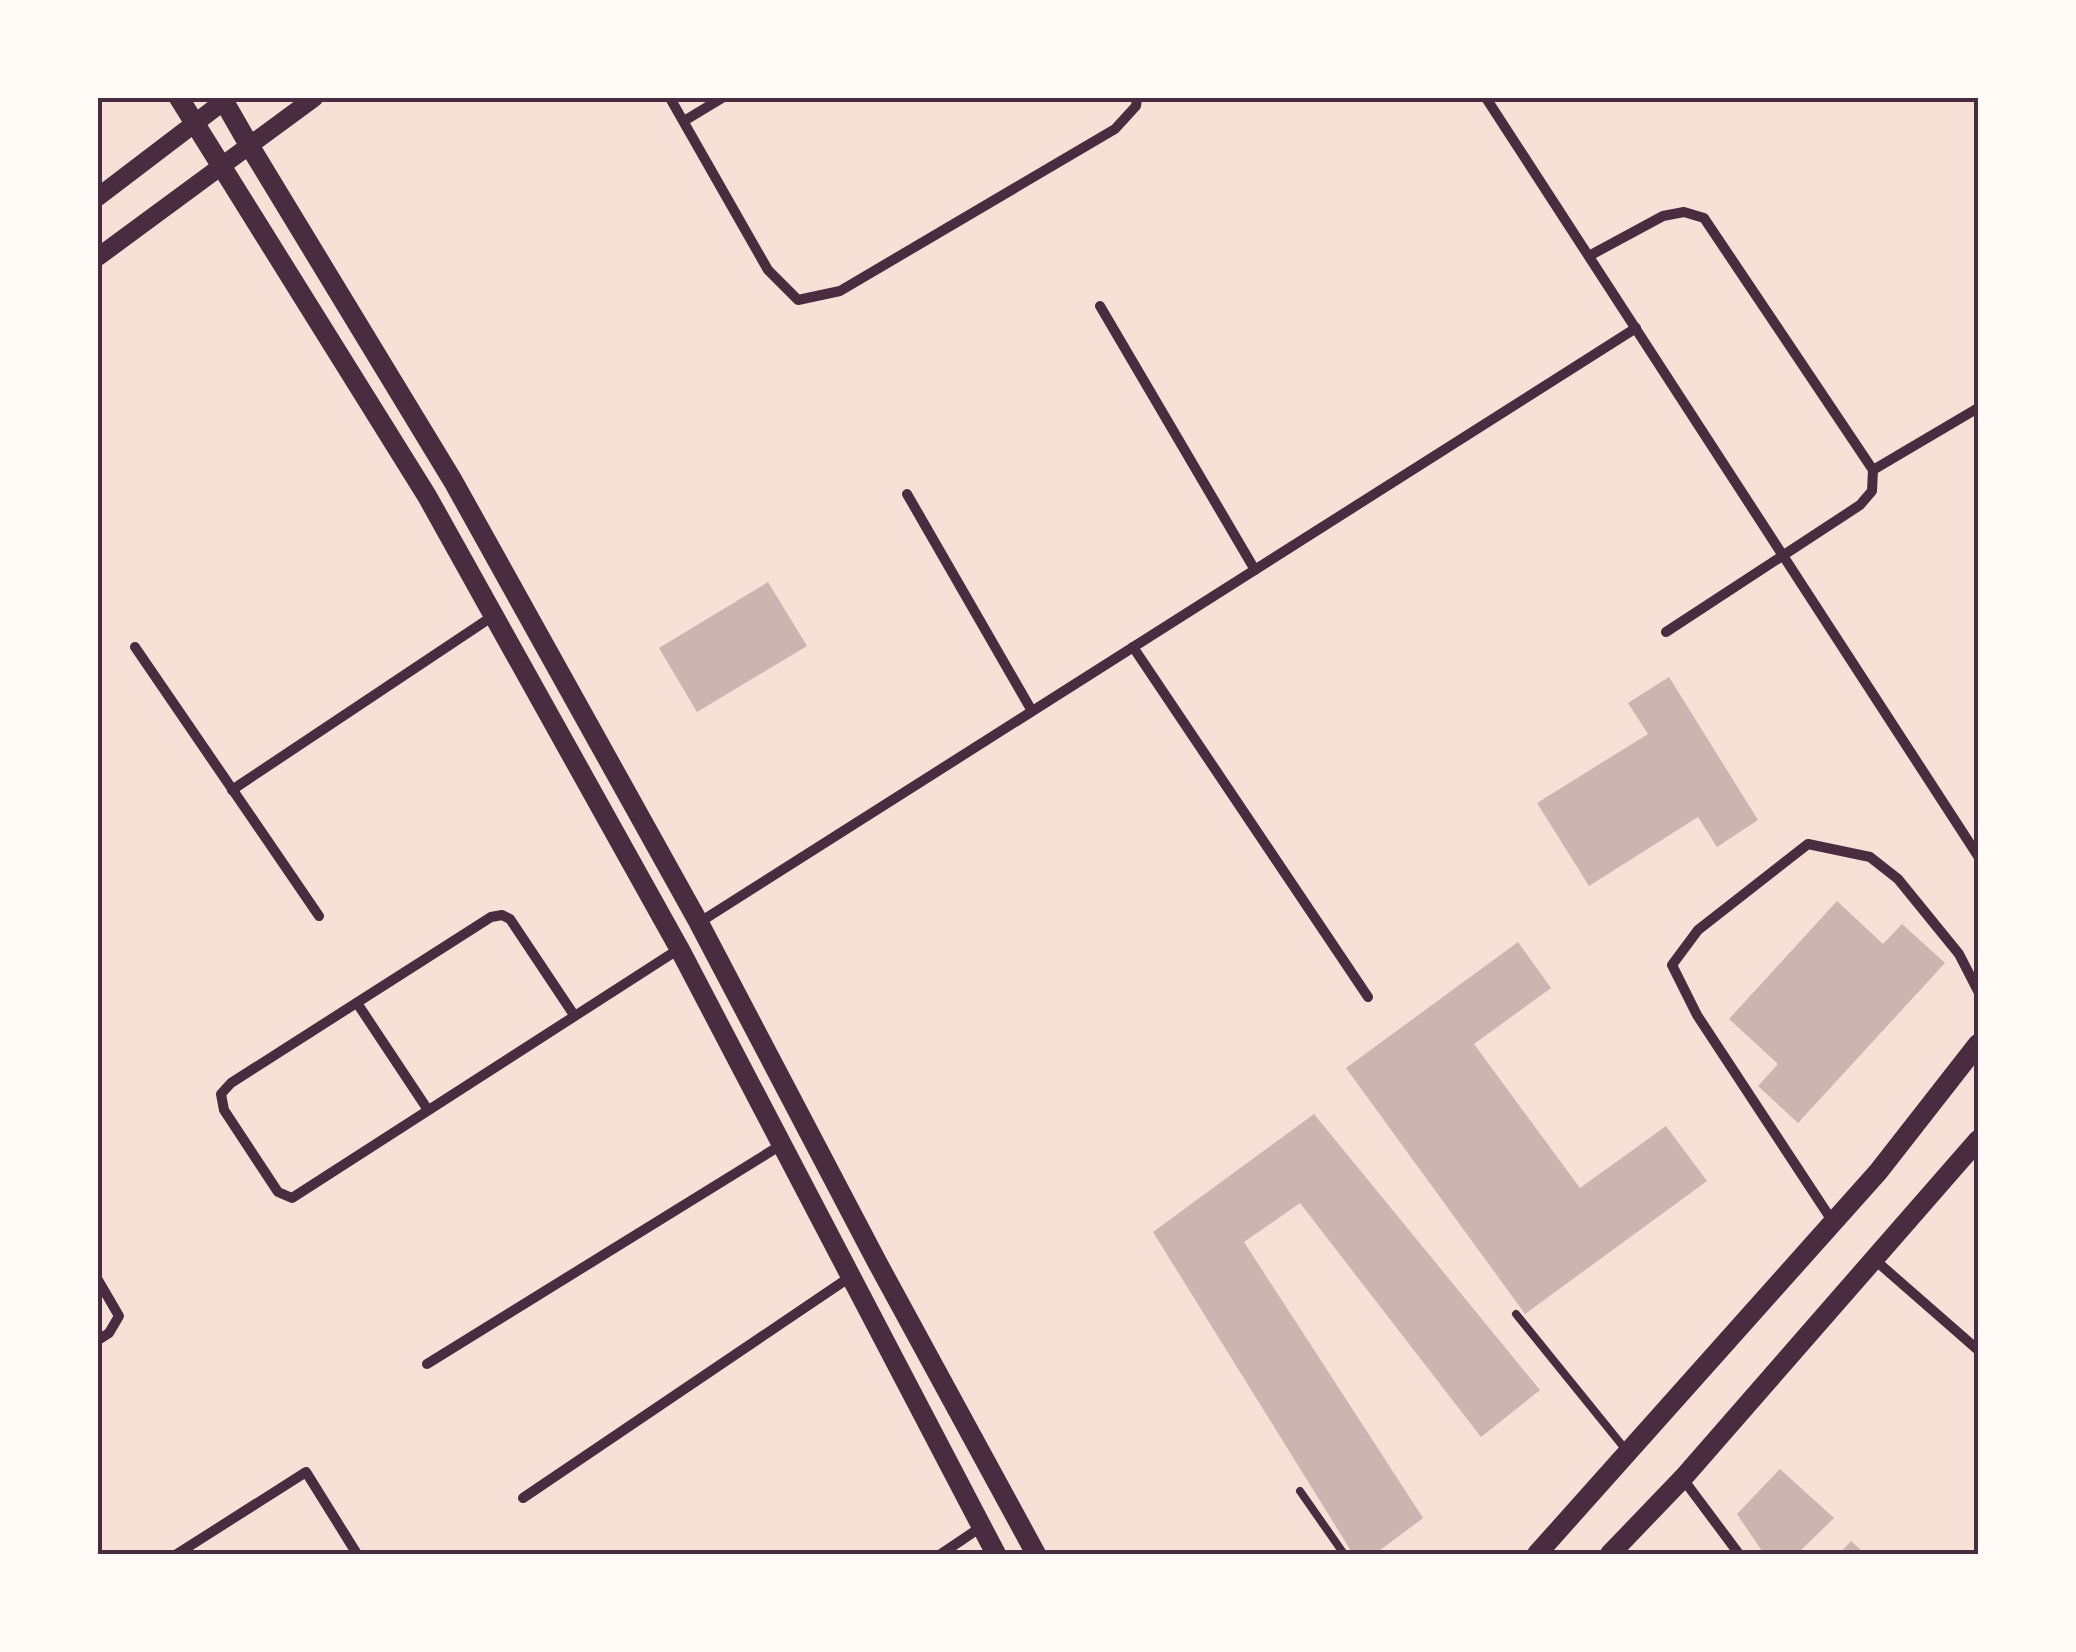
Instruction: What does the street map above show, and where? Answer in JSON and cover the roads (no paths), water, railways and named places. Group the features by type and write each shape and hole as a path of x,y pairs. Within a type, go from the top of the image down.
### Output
{"main road":[{"path":"179,98 426,496 494,616 679,948 996,1554"},
{"path":"225,98 249,146 453,481 699,923 1036,1554"},
{"path":"1537,1554 1878,1172 1978,1044"},
{"path":"1610,1554 1683,1478 1978,1140"}],"street":[{"path":"98,197 225,98"},
{"path":"98,257 314,98"},
{"path":"670,98 768,270 798,300 840,290 1098,140 1136,106 1137,98"},
{"path":"684,121 722,98"},
{"path":"1486,98 1978,856"},
{"path":"1589,256 1663,216 1684,212 1704,218 1873,470 1872,491 1860,505 1666,632"},
{"path":"1100,306 1255,570"},
{"path":"699,923 1636,328"},
{"path":"1873,470 1978,408"},
{"path":"908,494 1032,711"},
{"path":"232,790 494,616"},
{"path":"136,647 319,916"},
{"path":"1133,647 1368,997"},
{"path":"1833,1223 1697,1015 1672,966 1698,930 1808,844 1870,857 1898,879 1959,954 1978,991"},
{"path":"574,1015 510,919 502,915 491,917 230,1084 221,1094 224,1110 278,1192 292,1198 679,948"},
{"path":"357,1002 428,1110"},
{"path":"427,1364 781,1145"},
{"path":"1876,1260 1978,1350"},
{"path":"524,1498 851,1276"},
{"path":"98,1280 119,1316 110,1333 98,1340"},
{"path":"178,1554 306,1472 357,1554"},
{"path":"1683,1478 1739,1554"},
{"path":"941,1554 982,1526"}],"lane":[{"path":"1516,1314 1629,1453"},
{"path":"1300,1491 1344,1554"}]}
